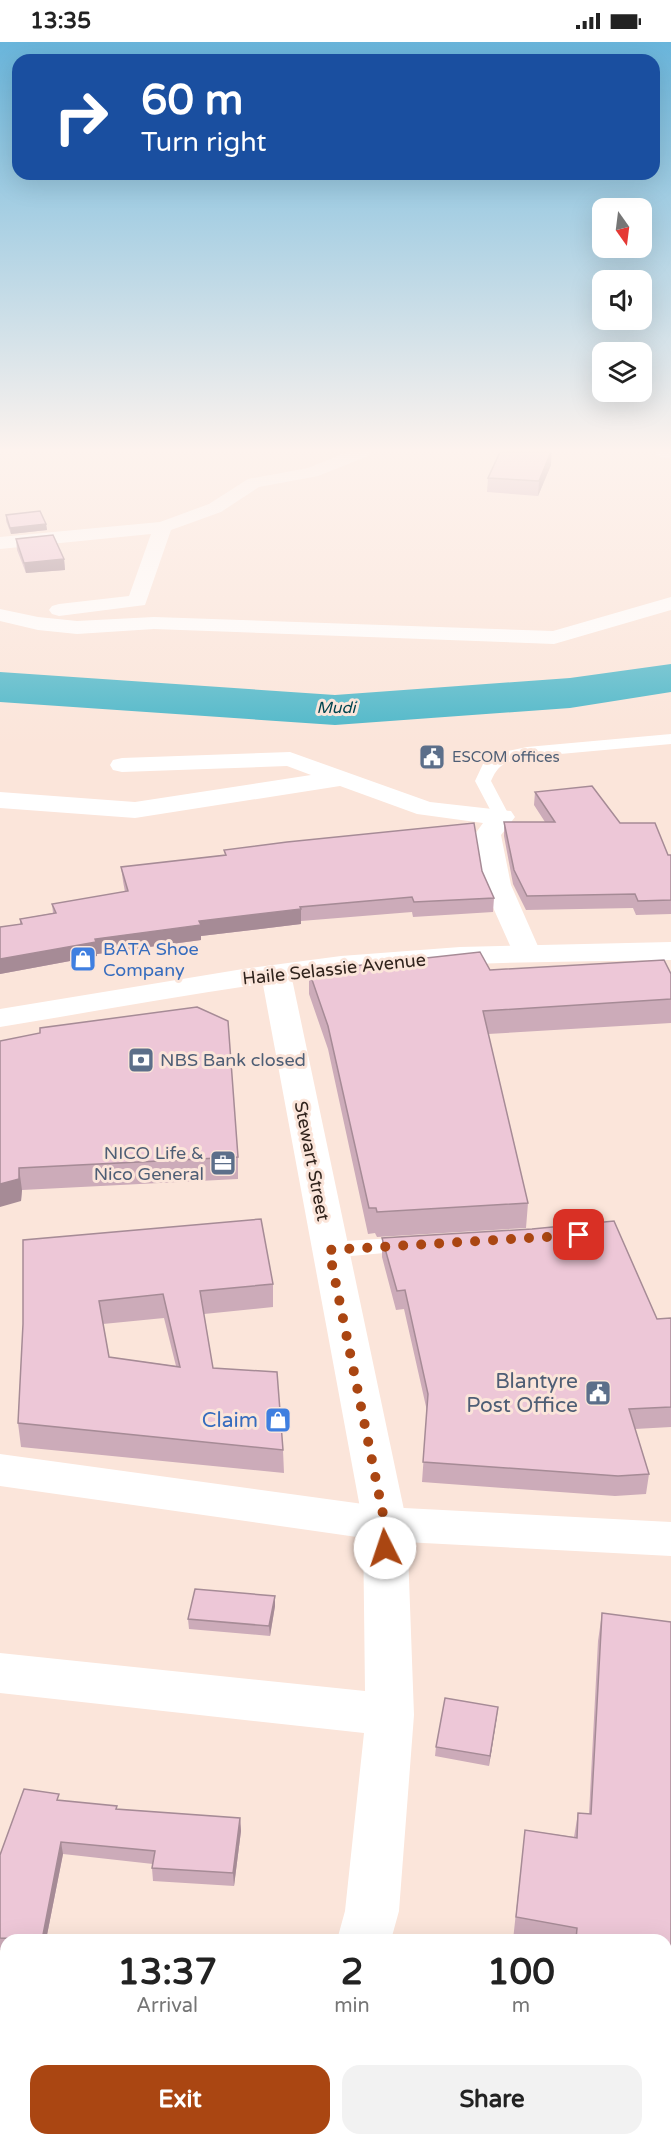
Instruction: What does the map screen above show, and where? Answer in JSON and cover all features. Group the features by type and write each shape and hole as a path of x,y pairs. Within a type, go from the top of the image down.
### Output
{"main road":[{"path":"0,606 66,610 138,601 156,550"},
{"path":"0,615 23,622 115,629 154,623 554,638 671,603"},
{"path":"122,765 290,759 347,778 426,809 502,817"},
{"path":"0,800 135,810 347,778"},
{"path":"502,817 489,834 497,885 526,953"},
{"name":"Haile Selassie Avenue","path":"0,1018 276,974 390,960 526,953 671,951"},
{"name":"Stewart Street","path":"276,974 385,1524 390,1716 372,1911 366,1934"},
{"path":"0,1470 385,1524 671,1539"},
{"path":"0,1673 390,1716"}],"lane":[{"path":"502,817 483,781 489,767 499,758 527,752 671,739"},
{"path":"329,1250 436,1243"}],"building":[{"path":"20,550 60,550 64,559 24,563"},
{"path":"592,786 620,823 655,823 668,855 671,855 671,900 638,901 635,894 527,896 514,870 504,822 555,822 535,792"},
{"path":"474,823 482,871 494,898 414,902 412,897 300,907 301,909 199,921 201,925 95,939 96,942 0,959 0,927 22,924 20,919 56,913 52,904 128,891 121,867 226,855 224,850 287,842"},
{"path":"480,952 490,970 664,960 671,974 671,999 483,1011 528,1203 377,1212 376,1208 369,1208 328,1026 309,971"},
{"path":"197,1007 228,1021 238,1157 19,1168 19,1179 0,1184 0,1041 40,1033 40,1028"},
{"path":"261,1219 273,1284 200,1291 213,1368 277,1372 283,1450 18,1423 23,1324 23,1240","holes":["163,1294 180,1367 109,1357 99,1301"]},
{"path":"614,1221 657,1319 671,1318 671,1407 629,1409 649,1474 618,1476 423,1462 428,1394 405,1290 397,1291 382,1238 532,1229"},
{"path":"195,1589 275,1596 269,1626 188,1619"},
{"path":"602,1613 671,1622 671,1934 576,1934 577,1928 516,1917 525,1830 577,1838 578,1813 591,1814"},
{"path":"445,1698 498,1707 490,1756 436,1747"},
{"path":"24,1789 59,1794 57,1800 117,1806 116,1809 240,1818 233,1873 152,1868 155,1851 61,1842 43,1934 0,1934 0,1855"}],"waterway":[{"name":"Mudi","path":"0,687 335,710 570,693 671,678"}],"place":[{"name":"ESCOM offices","path":"432,757"},
{"name":"BATA Shoe Company","path":"83,959"},
{"name":"NBS Bank closed","path":"141,1060"},
{"name":"NICO Life & Nico General","path":"223,1163"},
{"name":"Blantyre Post Office","path":"598,1393"},
{"name":"Claim","path":"278,1420"}],"route":[{"path":"385,1548 385,1524 329,1250 579,1235"}]}
